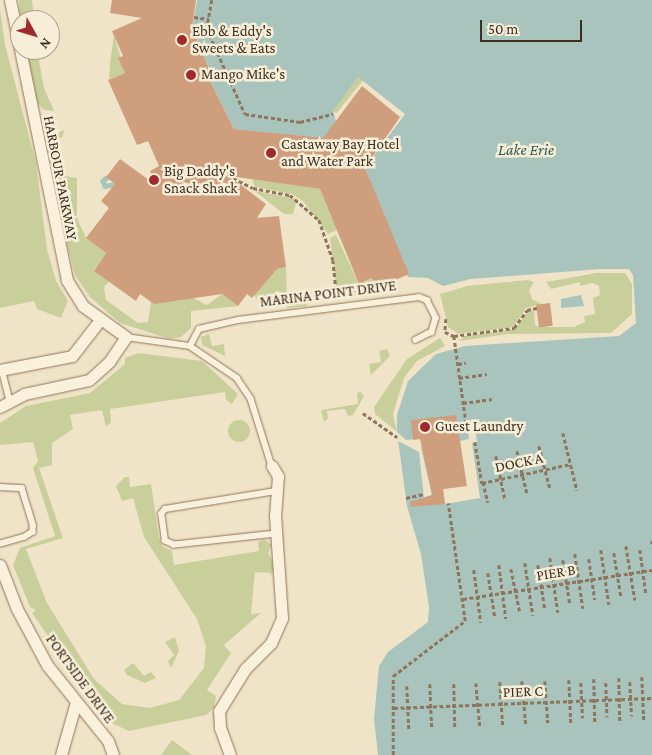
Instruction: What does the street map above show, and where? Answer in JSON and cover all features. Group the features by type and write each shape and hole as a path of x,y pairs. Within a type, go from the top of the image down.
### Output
{"street":[{"name":"HARBOUR PARKWAY","path":"10,0 66,280 83,306 126,337"},
{"path":"1,369 72,356 100,320"},
{"path":"0,407 10,400 89,380 109,362 126,337"},
{"path":"230,755 220,728 219,711 245,669 271,642 282,618 276,534 278,476 272,466"},
{"name":"PORTSIDE DRIVE","path":"0,565 33,641 76,702 108,741 113,755"},
{"path":"62,755 76,702"}],"lane":[{"name":"MARINA POINT DRIVE","path":"190,346 199,329 238,320 419,297 427,300 436,318 432,332 416,340"},
{"path":"126,337 190,346 237,378 250,399 272,466"},
{"path":"1,369 10,400"},
{"path":"0,487 22,488 34,526 33,532 25,537 0,544"},
{"path":"276,491 165,509 161,514 165,541 174,545 276,534"}],"path":[{"path":"212,0 207,28 245,114 300,122 333,114"},
{"path":"194,17 208,19"},
{"path":"233,178 253,188 290,195 319,220 334,260 337,300 346,299"},
{"path":"445,312 446,332 454,336 514,328 527,310 537,308"},
{"path":"454,336 467,429"},
{"path":"458,364 466,363"},
{"path":"459,378 488,374"},
{"path":"463,403 492,399"},
{"path":"363,413 397,437"},
{"path":"564,433 577,490"},
{"name":"DOCK A","path":"475,442 483,482 571,464"},
{"path":"539,446 550,488"},
{"path":"517,451 527,494"},
{"path":"496,456 505,499"},
{"path":"483,482 488,502"},
{"path":"406,498 423,494"},
{"path":"393,755 393,676 465,621 448,503"},
{"path":"626,546 635,600"},
{"path":"601,550 609,604"},
{"path":"640,550 646,593"},
{"path":"614,553 621,596"},
{"path":"575,554 583,608"},
{"path":"550,558 558,612"},
{"path":"589,559 595,600"},
{"path":"563,560 570,604"},
{"path":"525,563 533,615"},
{"path":"538,564 545,609"},
{"path":"499,565 506,619"},
{"path":"512,569 520,612"},
{"path":"474,570 481,623"},
{"name":"PIER B","path":"463,599 652,570"},
{"path":"488,573 495,617"},
{"path":"642,677 644,721"},
{"path":"594,678 595,722"},
{"path":"619,678 620,722"},
{"path":"569,680 571,723"},
{"path":"522,681 526,725"},
{"path":"546,681 548,723"},
{"path":"500,682 502,727"},
{"path":"630,682 632,716"},
{"path":"476,683 480,727"},
{"path":"581,683 583,718"},
{"path":"606,683 607,717"},
{"path":"430,684 432,728"},
{"path":"454,684 455,728"},
{"path":"407,686 409,729"},
{"name":"PIER C","path":"394,708 652,698"}],"green space":[{"path":"19,0 32,0 33,10 19,10"},
{"path":"0,9 5,45 36,163 47,249 56,281 68,301 61,318 37,309 34,301 0,308"},
{"path":"114,35 125,73 109,79 110,64"},
{"path":"27,60 39,60 44,88 54,111 44,110 35,100"},
{"path":"358,77 363,81 336,113 332,110"},
{"path":"64,130 63,137 57,138 65,176 77,178 77,218 86,238 106,253 94,270 109,281 104,287 106,300 138,323 148,322 151,302 193,298 207,305 222,294 238,306 191,311 191,328 181,337 170,339 120,323 90,297 75,275 63,229 50,144 51,135"},
{"path":"252,179 320,189 337,230 328,234 303,201 292,194 255,187"},
{"path":"255,191 297,199 293,214 284,214"},
{"path":"336,235 359,284 371,278 377,289 365,290 366,295 338,299 330,238"},
{"path":"286,267 287,296 308,298 307,306 287,308 285,296 258,301 254,295 277,269"},
{"path":"596,273 625,273 632,284 632,314 611,333 508,334 459,341 465,336 515,329 528,311 534,310 535,325 540,327 574,327 585,322 584,316 595,314 593,298 600,295 599,286 593,283 580,286 580,282 551,289 546,282"},
{"path":"528,280 534,282 529,290 532,299 542,304 526,308 513,327 458,334 448,327 440,294 467,286"},
{"path":"209,334 212,346 224,344 225,356 202,345 201,337"},
{"path":"440,338 445,346 417,361 404,378 393,414 397,432 375,414 374,407 407,359"},
{"path":"387,349 390,356 371,375 369,364 381,362 379,351"},
{"path":"138,353 202,361 238,394 232,404 226,400 225,392 110,409 111,422 106,427 102,410 70,415 73,429 52,443 52,465 39,468 63,538 26,549 47,603 94,679 122,704 150,708 179,700 204,668 206,646 197,619 144,537 133,498 122,501 116,486 125,477 129,477 130,487 151,484 159,538 163,547 172,551 174,565 259,551 258,542 264,539 272,545 268,553 276,567 270,576 270,573 255,572 251,614 261,613 224,645 231,653 207,690 216,696 214,708 206,715 129,731 107,721 32,613 36,610 30,607 13,565 20,548 55,536 33,468 38,461 33,442 0,445 0,423 26,406 90,393 125,364 125,358"},
{"path":"360,391 364,396 353,415 348,416 345,409 327,411 328,419 324,422 321,410 358,404 357,394"},
{"path":"239,420 247,423 250,431 247,439 239,442 231,439 228,431 231,423"},
{"path":"175,637 179,651 171,668 168,661 174,655 165,642"},
{"path":"133,663 144,676 151,672 156,678 145,683 127,675 124,670"},
{"path":"172,740 192,755 161,755"}],"water":[{"name":"Lake Erie","path":"197,0 652,0 652,755 378,755 374,719 379,666 388,652 428,622 429,607 421,554 407,506 397,432 397,415 408,381 436,354 465,346 619,336 636,323 633,275 629,269 600,269 471,279 443,286 428,278 408,277 365,168 405,114 358,77 333,111 336,121 326,139 234,129 207,75 211,72 192,28"},
{"path":"581,295 584,306 561,308 561,299"}],"pier":[{"path":"475,428 477,442 472,443 480,498 445,504 443,489 466,486 460,441 469,439 468,431 461,430"},
{"path":"397,432 406,440 425,438 426,446 421,447 432,495 424,498 419,452 398,441"}],"building":[{"name":"Castaway Bay Hotel and Water Park","path":"112,0 196,0 192,28 211,73 207,75 234,129 323,138 362,86 400,117 365,168 409,274 391,282 393,288 383,292 371,278 359,284 320,189 229,176 266,204 257,218 279,216 286,267 277,269 252,298 247,294 238,306 222,294 154,304 140,294 136,301 94,271 106,253 86,238 109,208 101,201 115,184 106,177 120,159 156,185 150,171 159,166 148,141 137,145 108,80 125,73 118,58 123,56 112,31 142,18 110,13"},
{"path":"550,303 553,326 539,328 536,305"},
{"path":"456,415 467,486 443,489 445,504 411,507 410,502 432,495 420,439 413,440 411,420"}],"waterway":[{"path":"107,178 103,181 105,186 116,184"}],"place":[{"name":"Ebb & Eddy's Sweets & Eats","path":"182,40"},
{"name":"Mango Mike's","path":"191,75"},
{"name":"Castaway Bay Hotel and Water Park","path":"271,153"},
{"name":"Big Daddy's Snack Shack","path":"154,180"},
{"name":"Guest Laundry","path":"425,427"}]}
